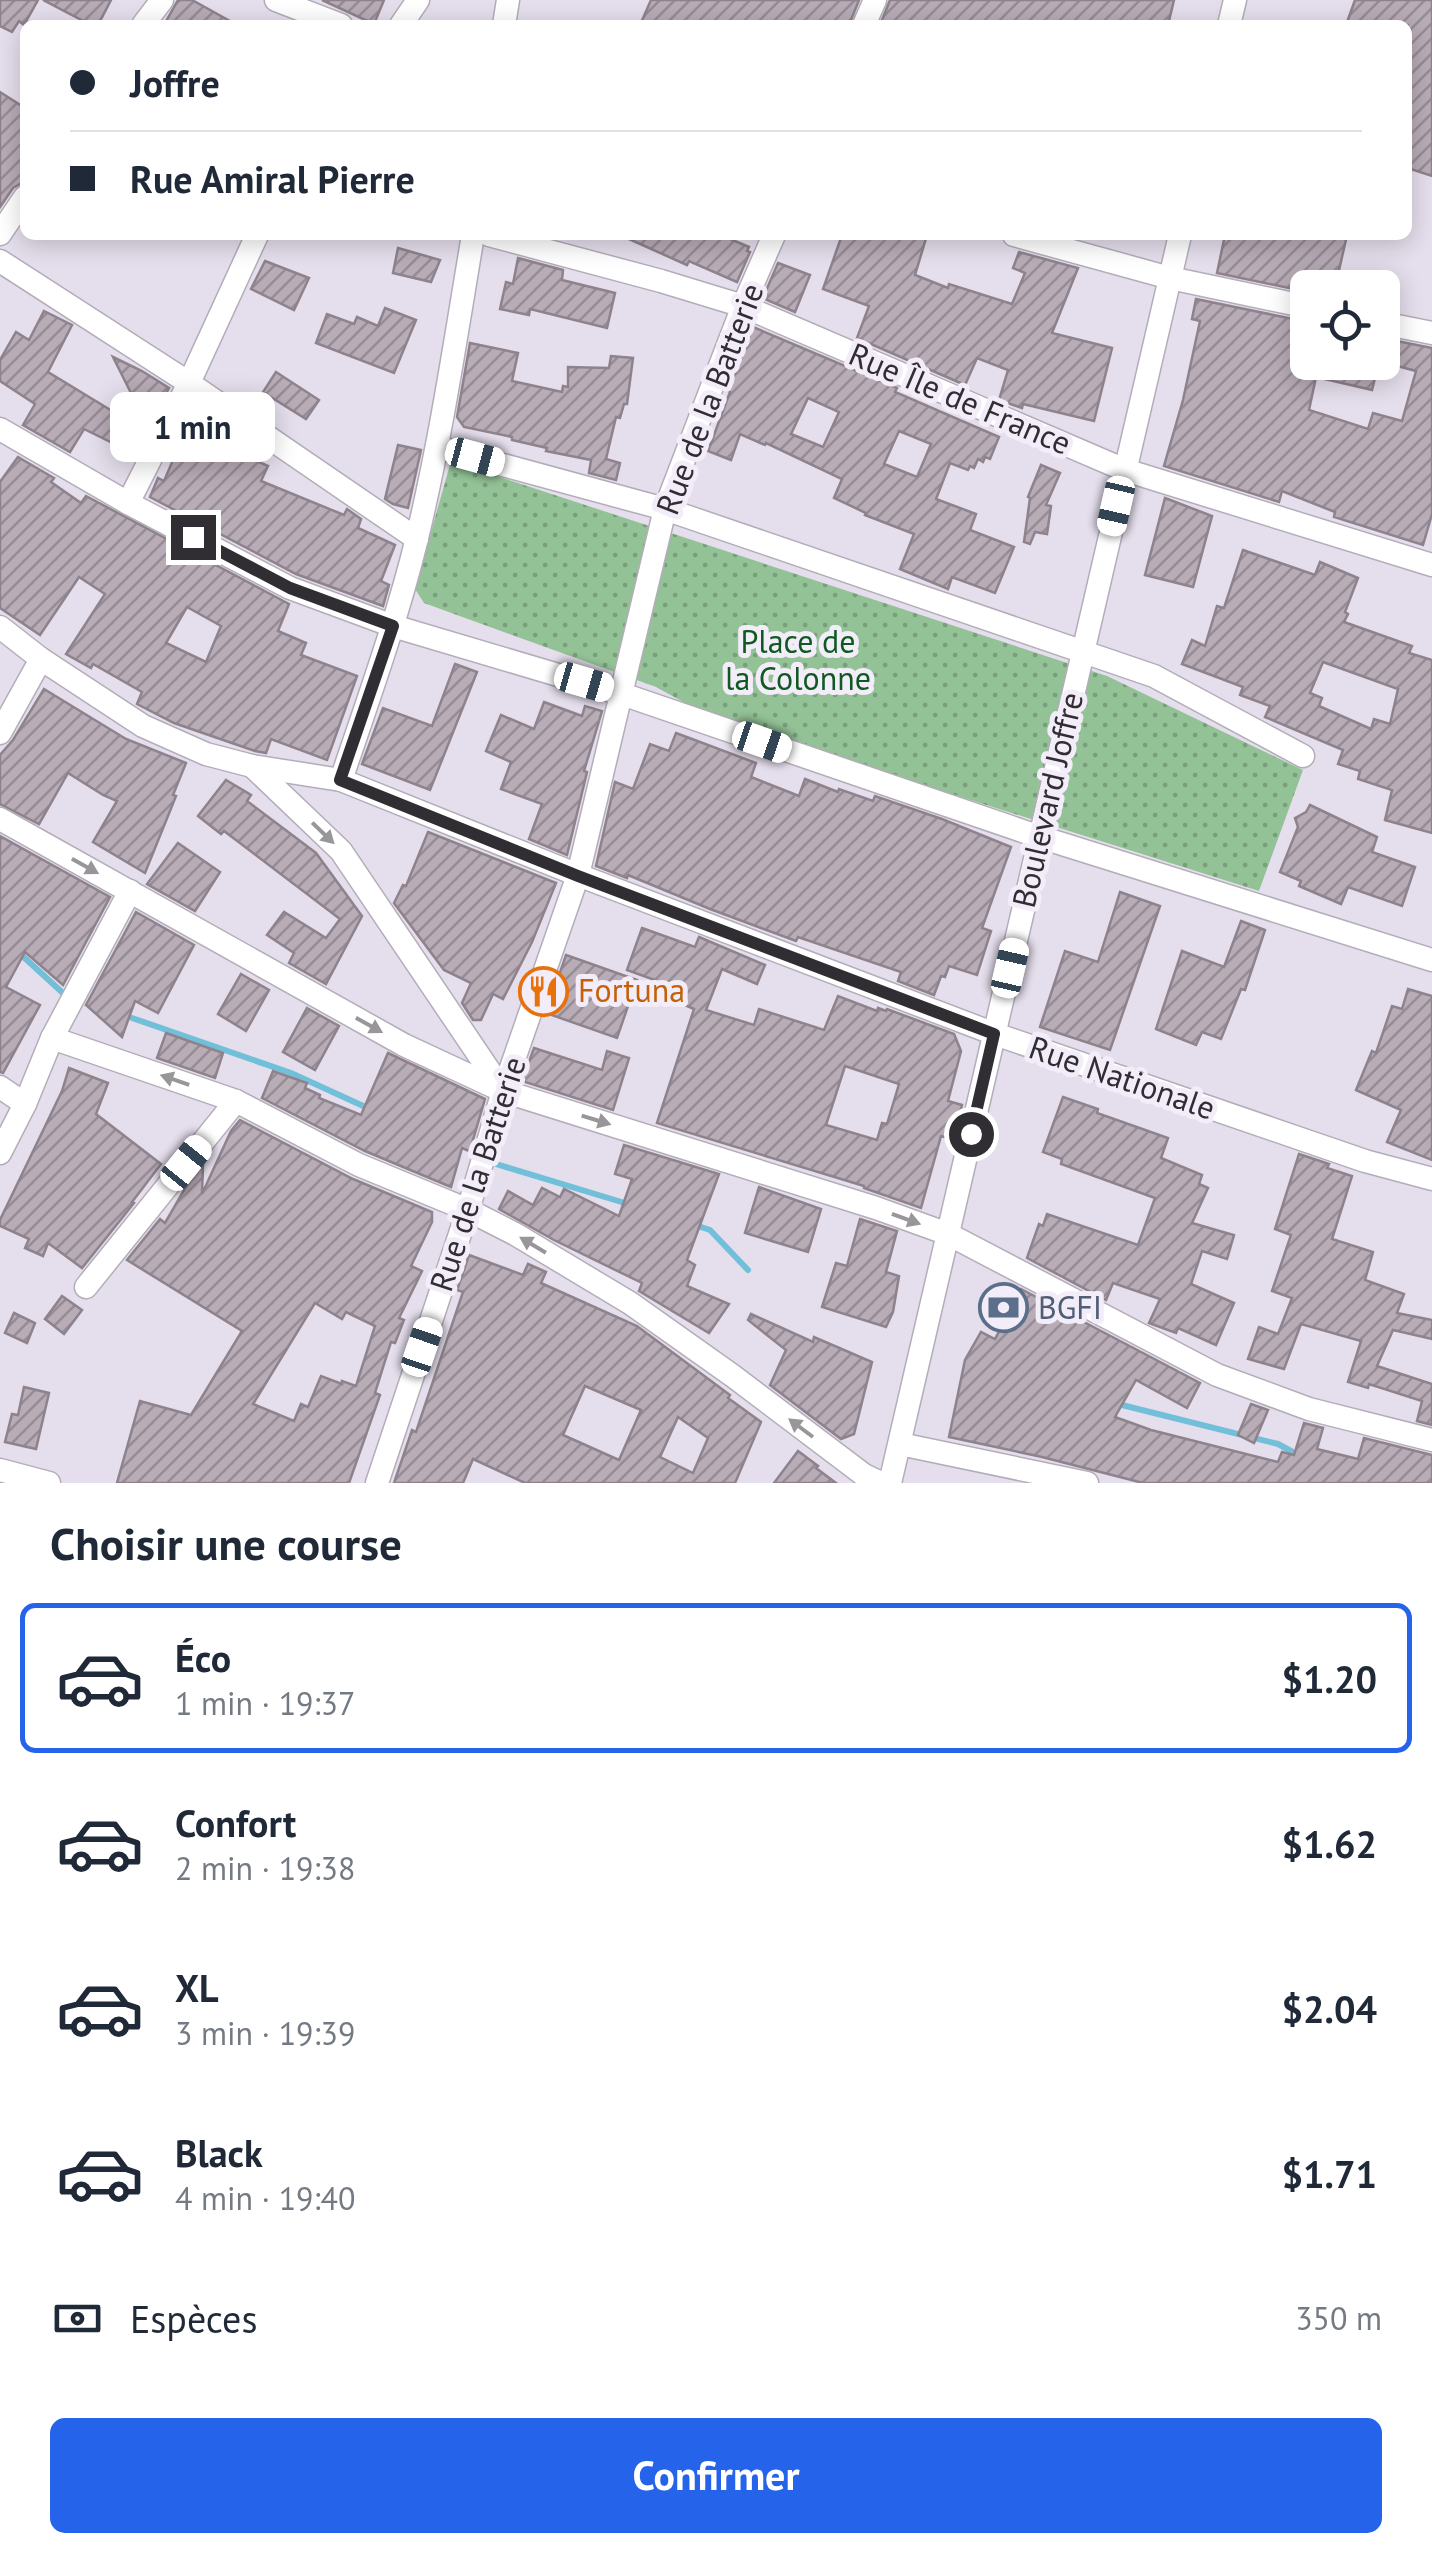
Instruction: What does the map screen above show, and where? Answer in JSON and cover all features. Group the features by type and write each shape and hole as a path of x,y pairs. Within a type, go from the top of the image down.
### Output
{"street":[{"path":"276,0 328,20"},
{"path":"0,234 20,204"},
{"path":"128,503 255,240"},
{"path":"340,780 393,626 417,539 472,240"},
{"name":"Rue Île de France","path":"508,240 743,306 1125,470 1432,565"},
{"name":"Rue de la Batterie","path":"376,1483 578,876 665,509 772,240"},
{"path":"1032,240 1170,278 1290,303"},
{"name":"Boulevard Joffre","path":"890,1483 1179,240"},
{"path":"0,261 188,382 417,539"},
{"path":"1400,326 1432,333"},
{"path":"0,429 128,503 290,588 393,626 622,694 1040,837 1431,953"},
{"path":"437,447 665,509 1154,676 1304,756"},
{"name":"Rue Nationale","path":"0,627 41,660 142,726 206,754 252,766 340,780 578,876 994,1034 1365,1161 1432,1180"},
{"path":"0,733 41,660"},
{"path":"252,766 342,850 504,1091"},
{"path":"0,819 404,1045 504,1091 948,1234 1217,1375 1309,1409 1432,1440"},
{"path":"0,1153 52,1038 130,891"},
{"path":"52,1038 236,1101 360,1165 515,1234 630,1303 864,1476 881,1483"},
{"path":"0,1087 25,1104"},
{"path":"86,1287 236,1101"},
{"path":"900,1444 1088,1483"},
{"path":"0,1470 48,1483"}],"green space":[{"name":"Place de la Colonne","path":"451,461 1107,676 1303,770 1259,891 714,719 656,687 424,603 415,589"}],"building":[{"path":"0,0 38,0 27,20 20,20 12,32 0,26"},
{"path":"43,0 111,0 101,20 81,20"},
{"path":"178,0 192,0 228,20 167,20"},
{"path":"322,0 384,0 376,20 365,20"},
{"path":"651,0 859,0 851,20 642,20"},
{"path":"890,0 1174,0 1169,20 882,20"},
{"path":"1355,0 1432,0 1432,176 1412,169 1412,20 1348,20"},
{"path":"0,92 20,105 20,184 0,207"},
{"path":"631,240 733,240 749,247 737,282 689,261 687,265"},
{"path":"840,240 926,240 915,275 948,288 949,284 1012,304 1025,273 1013,268 1019,252 1078,268 1052,333 1112,348 1094,421 999,400 1008,370 977,358 965,385 857,338 869,306 823,289"},
{"path":"1224,240 1346,240 1339,270 1290,270 1290,288 1217,273"},
{"path":"398,248 440,260 431,282 393,273"},
{"path":"518,258 563,270 562,280 615,293 607,328 530,309 529,315 500,309 506,282 513,284"},
{"path":"265,261 309,278 294,310 251,289"},
{"path":"778,263 810,275 795,312 765,299"},
{"path":"1196,299 1290,318 1290,380 1315,380 1309,410 1368,429 1373,413 1402,421 1416,371 1400,367 1400,342 1432,348 1432,514 1423,545 1334,517 1335,512 1282,491 1279,502 1164,466 1200,321 1192,319"},
{"path":"385,308 416,320 394,373 316,343 327,314 354,324 357,317 378,326"},
{"path":"44,311 72,325 48,372 145,431 135,454 84,429 70,452 23,425 35,404 0,381 0,360 16,332 29,340"},
{"path":"753,327 897,388 895,392 999,437 990,459 978,459 974,468 970,466 968,470 950,463 936,499 976,514 970,530 1014,547 995,593 952,577 948,589 900,569 914,534 834,498 842,479 740,434 731,460 708,451","holes":["808,398 839,412 823,447 791,434","899,431 931,444 917,477 884,464"]},
{"path":"470,343 518,353 512,381 562,392 563,386 568,387 568,367 609,368 611,356 633,358 627,404 620,418 616,417 606,459 620,463 616,480 589,473 591,460 464,427 457,417"},
{"path":"113,357 169,388 148,427"},
{"path":"276,372 319,400 306,419 263,392"},
{"path":"1329,380 1374,380 1372,390"},
{"path":"186,430 268,466 261,481 344,515 347,509 361,519 358,528 395,545 381,581 389,585 383,606 296,574 150,497 158,478 164,481"},
{"path":"398,445 421,450 408,508 385,499"},
{"path":"18,457 54,478 51,482 81,503 86,496 289,604 278,631 306,643 301,655 357,676 327,760 271,739 266,753 255,751 174,723 137,704 142,692 93,664 91,668 66,654 105,594 79,577 40,635 0,608 0,482","holes":["187,607 221,626 206,662 166,643"]},
{"path":"1041,465 1060,473 1046,505 1051,506 1047,534 1035,532 1030,544 1024,542 1028,497"},
{"path":"1165,498 1212,516 1193,587 1145,575"},
{"path":"1243,550 1315,575 1320,562 1358,578 1344,622 1412,646 1409,653 1432,660 1432,833 1385,820 1392,790 1358,779 1360,771 1338,764 1343,750 1265,717 1270,706 1240,695 1243,687 1182,664 1192,640 1205,646 1217,606 1224,608","holes":["1323,662 1398,689 1390,724 1374,719 1371,729 1319,706 1322,698 1310,693"]},
{"path":"455,664 477,672 430,790 362,764 383,708 432,726"},
{"path":"44,689 126,739 186,763 145,873 93,842 117,801 68,773 39,824 0,804 0,755"},
{"path":"544,702 582,716 585,706 602,711 584,771 587,772 567,855 529,839 542,804 501,789 511,762 486,751 501,715 534,729"},
{"path":"676,733 756,763 751,777 799,796 805,779 873,801 875,796 1011,847 982,928 991,931 977,975 949,966 934,995 898,981 901,972 798,937 796,941 596,866 615,782 633,789 650,744 669,751"},
{"path":"226,780 251,795 247,801 316,853 362,916 326,984 289,963 294,953 267,935 284,912 326,938 340,919 224,831 221,834 198,816"},
{"path":"1310,805 1377,837 1372,852 1415,867 1402,906 1348,887 1341,904 1299,886 1301,881 1280,872 1298,827 1295,818"},
{"path":"428,832 556,883 503,999 493,994 481,1020 473,1020 462,1003 471,983 444,970 394,903 403,885 406,886"},
{"path":"0,836 110,897 63,985 25,952 6,987 40,1005 3,1073 0,1072"},
{"path":"178,843 220,872 195,911 147,884"},
{"path":"1120,892 1160,906 1110,1050 1040,1027 1065,951 1098,962"},
{"path":"136,912 194,945 158,1013 135,1001 122,1037 86,1005"},
{"path":"1241,921 1265,930 1245,990 1241,989 1221,1039 1202,1032 1196,1045 1156,1029 1182,951 1224,967"},
{"path":"642,928 695,947 699,937 765,965 757,984 722,969 706,1010 754,1025 759,1009 824,1030 838,996 954,1034 961,1051 948,1101 962,1105 954,1140 941,1136 921,1208 864,1186 657,1123 694,1009 669,998 674,987 627,970","holes":["845,1066 899,1084 887,1124 882,1123 877,1140 826,1125"]},
{"path":"566,955 637,980 617,1038 546,1013"},
{"path":"241,974 269,990 246,1031 218,1014"},
{"path":"1408,989 1432,996 1432,1160 1387,1142 1401,1110 1356,1090 1372,1051 1376,1053 1392,1006 1402,1009"},
{"path":"307,1008 339,1026 315,1070 283,1052"},
{"path":"166,1033 223,1053 215,1078 157,1058"},
{"path":"534,1048 602,1070 607,1051 629,1058 613,1110 522,1081"},
{"path":"388,1053 485,1099 470,1150 462,1148 451,1187 365,1151 262,1098 273,1071 307,1083 305,1088 320,1095 319,1098 361,1115"},
{"path":"69,1068 108,1083 96,1114 161,1164 82,1268 48,1243 43,1256 25,1248 29,1239 0,1226"},
{"path":"1063,1097 1168,1138 1161,1158 1202,1175 1199,1184 1208,1188 1192,1223 1234,1235 1227,1259 1202,1251 1191,1284 1234,1303 1216,1345 1178,1328 1176,1333 1149,1323 1160,1299 1113,1283 1106,1300 1027,1258 1039,1224 1043,1226 1047,1214 1138,1245 1155,1198 1061,1164 1062,1159 1043,1152"},
{"path":"240,1120 353,1179 432,1212 432,1222 411,1266 422,1271 399,1318 404,1320 395,1343 391,1342 375,1393 380,1395 349,1483 117,1483 140,1401 191,1415 242,1331 127,1260 160,1219 165,1223 203,1165 202,1194","holes":["315,1303 342,1319 346,1312 375,1326 356,1386 321,1376 308,1407 301,1404 294,1421 253,1404"]},
{"path":"624,1145 719,1174 687,1260 695,1265 687,1286 729,1304 709,1333 639,1291 642,1283 499,1209 508,1191 533,1205 542,1188 560,1197 564,1189 619,1216 632,1179 615,1174"},
{"path":"1299,1154 1352,1176 1332,1239 1373,1252 1365,1280 1404,1294 1397,1313 1432,1320 1432,1339 1393,1330 1377,1366 1432,1384 1432,1425 1417,1421 1422,1401 1369,1384 1368,1388 1348,1382 1361,1341 1301,1324 1284,1369 1248,1359 1259,1327 1278,1334 1292,1298 1272,1291 1291,1235 1275,1229"},
{"path":"759,1187 821,1209 808,1252 745,1233"},
{"path":"860,1219 897,1231 886,1272 899,1276 893,1312 886,1327 822,1307 836,1263 847,1266"},
{"path":"469,1255 523,1275 528,1264 546,1272 541,1283 637,1326 761,1422 735,1483 525,1483 473,1459 463,1483 394,1483 412,1430 416,1432 463,1292 457,1290","holes":["585,1386 641,1410 619,1460 563,1435","678,1417 708,1438 693,1473 660,1457"]},
{"path":"1021,1289 1200,1383 1187,1408 1136,1380 1115,1417 1278,1462 1282,1452 1294,1455 1304,1423 1323,1428 1317,1449 1358,1459 1364,1438 1432,1455 1432,1483 1143,1483 949,1437 965,1360 981,1332 995,1339"},
{"path":"62,1296 82,1310 64,1334 45,1319"},
{"path":"14,1313 35,1323 27,1343 5,1333"},
{"path":"751,1314 813,1342 814,1337 872,1362 854,1434 841,1439 770,1385 786,1350 748,1320"},
{"path":"24,1387 49,1393 36,1449 5,1442 12,1414 18,1415"},
{"path":"1251,1404 1268,1410 1254,1443 1238,1435"},
{"path":"798,1451 816,1468 836,1483 774,1483"}],"waterway":[{"path":"17,951 64,994"},
{"path":"132,1018 291,1073 372,1110"},
{"path":"496,1164 628,1204"},
{"path":"692,1224 710,1230 748,1270"},
{"path":"1118,1404 1278,1444 1302,1457"}],"place":[{"name":"Fortuna","path":"543,991"},
{"name":"BGFI","path":"1003,1308"}],"route":[{"path":"193,537 290,588 393,626 340,780 578,876 994,1034 971,1134"}]}
